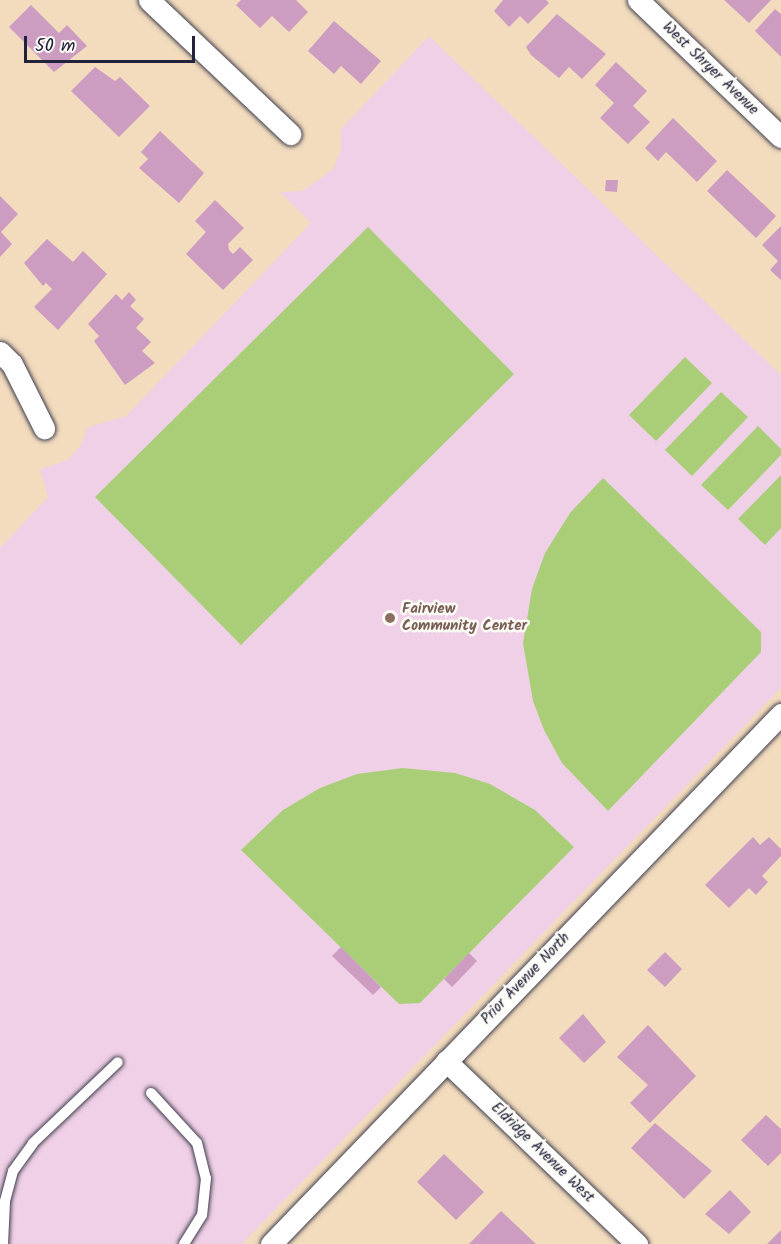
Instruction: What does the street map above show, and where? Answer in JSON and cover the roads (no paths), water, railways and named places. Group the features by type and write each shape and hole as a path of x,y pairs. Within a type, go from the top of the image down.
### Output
{"street":[{"path":"149,0 290,134"},
{"name":"West Shryer Avenue","path":"638,0 781,137"},
{"path":"0,352 12,364 44,428"},
{"name":"Prior Avenue North","path":"271,1244 781,714"},
{"name":"Eldridge Avenue West","path":"446,1061 637,1244"}],"lane":[{"path":"3,1244 5,1201 13,1171 33,1143 118,1062"},
{"path":"151,1093 197,1143 206,1179 202,1215 184,1244"}],"place":[{"name":"Fairview Community Center","path":"390,618"}]}
